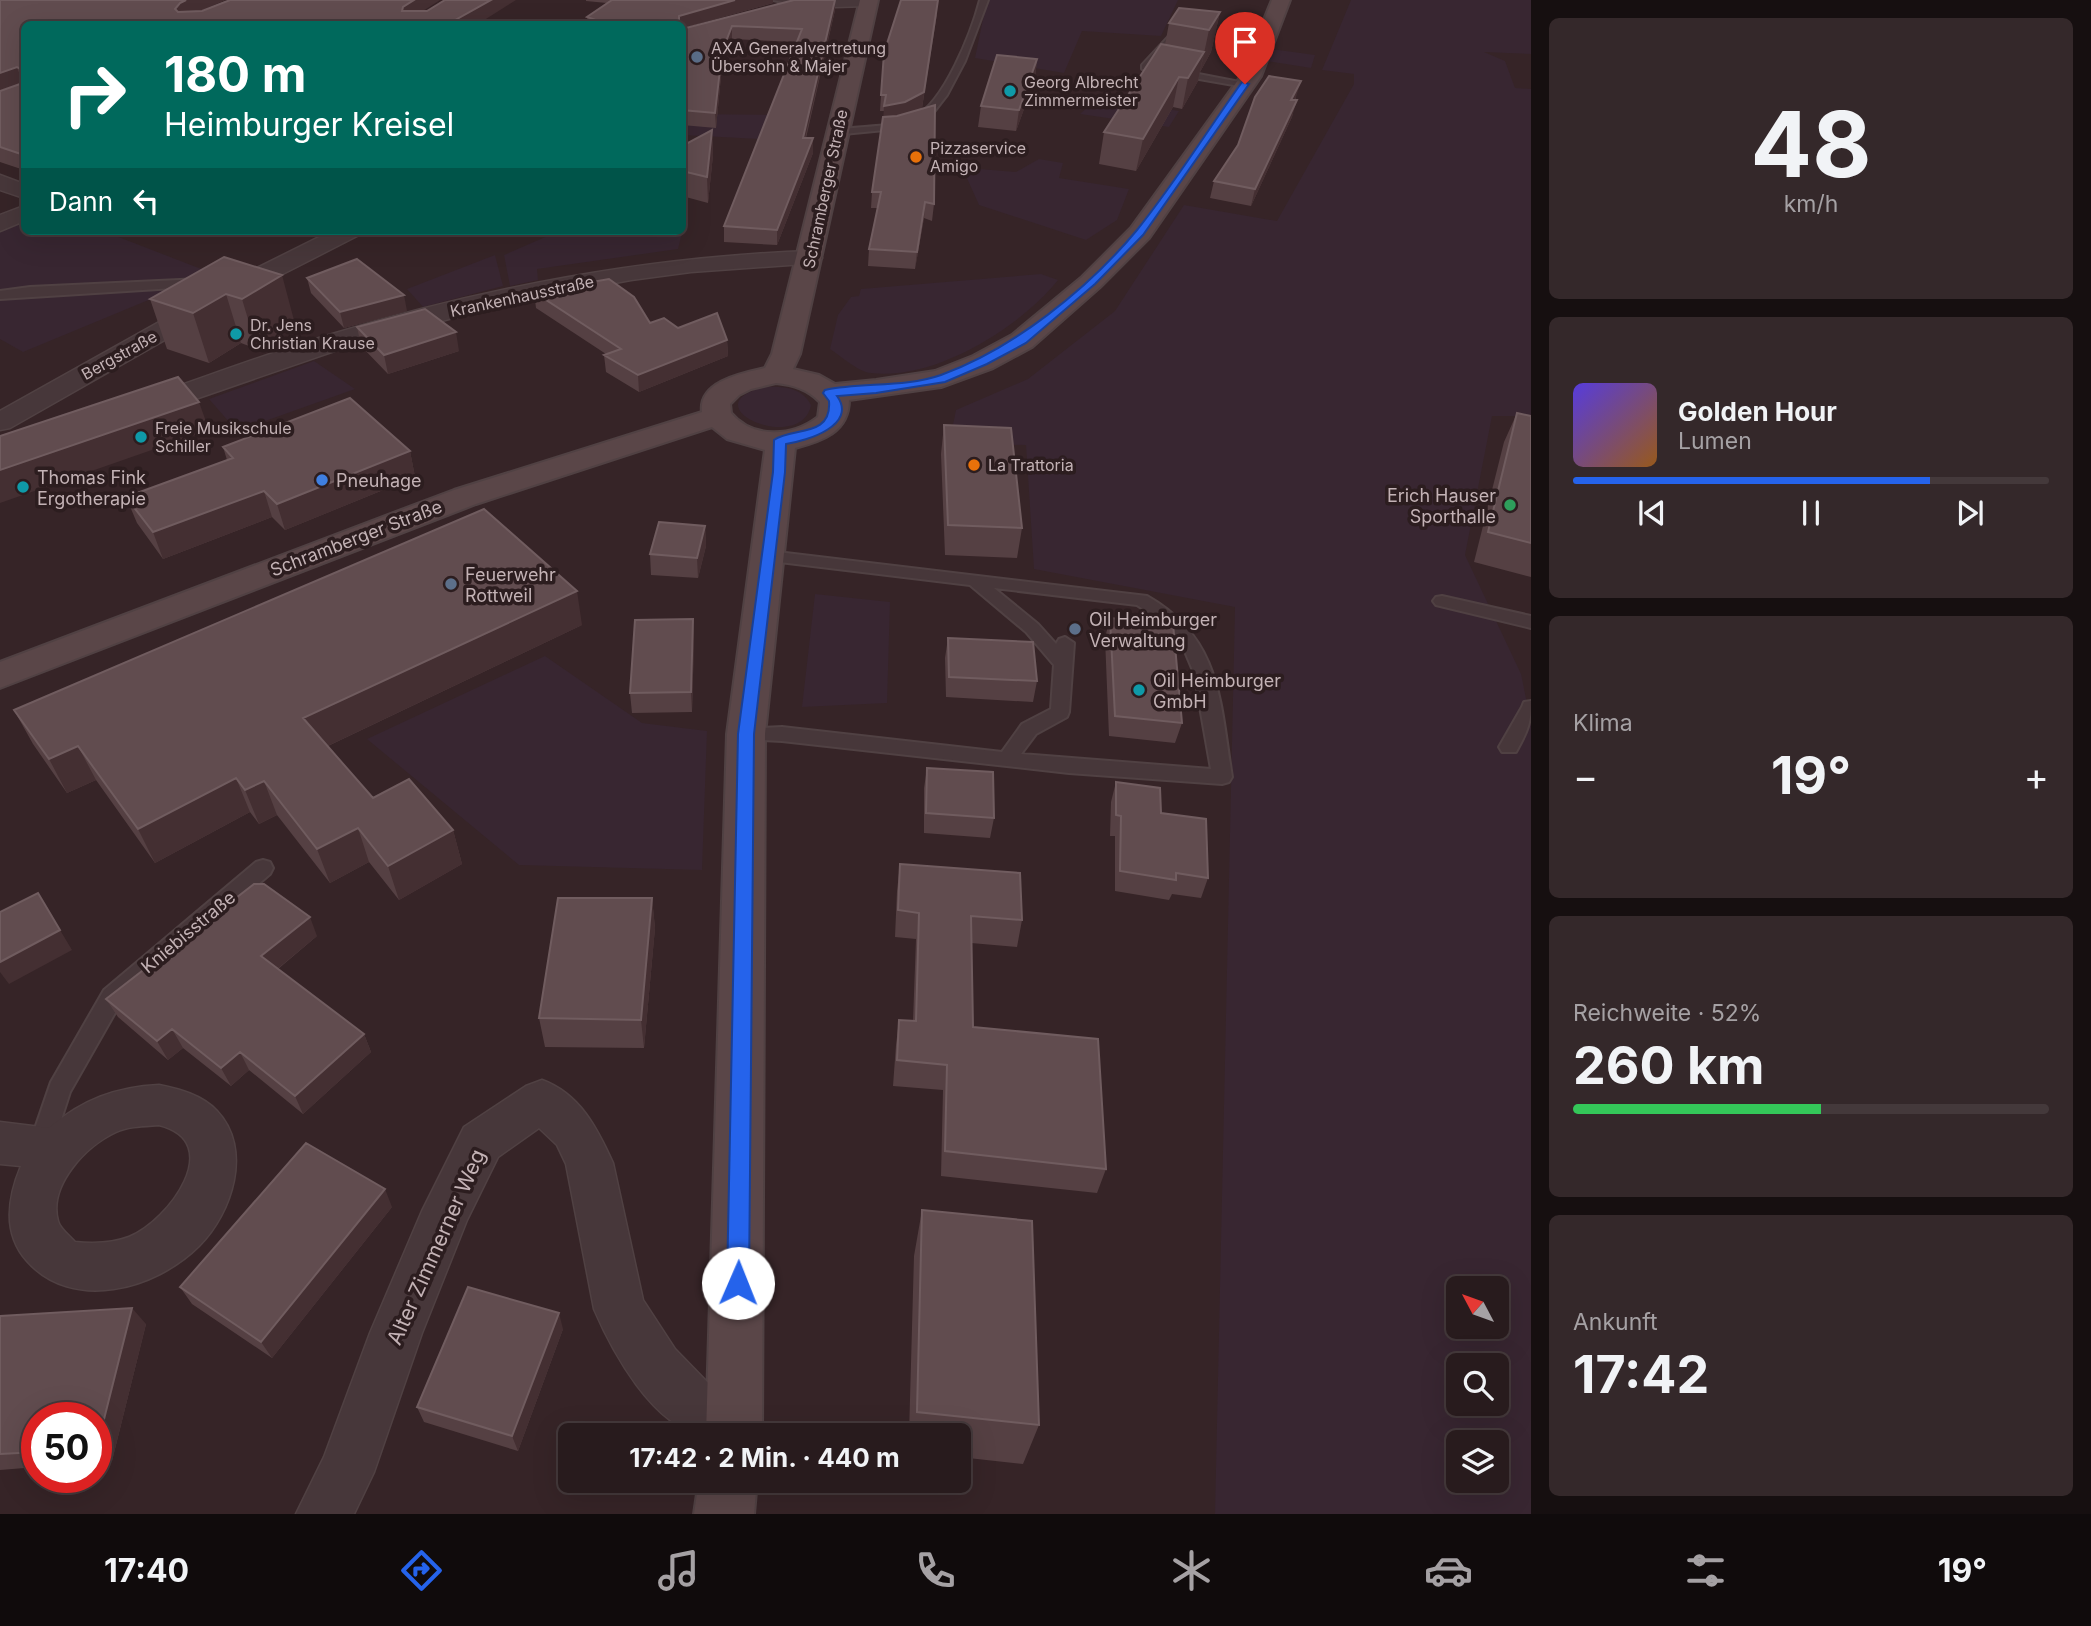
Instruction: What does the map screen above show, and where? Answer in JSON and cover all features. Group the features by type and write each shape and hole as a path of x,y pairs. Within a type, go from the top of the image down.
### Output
{"main road":[{"path":"829,393 876,390 941,379 983,362 1022,341 1091,282 1140,233 1245,84 1281,0"},
{"name":"Schramberger Straße","path":"776,376 786,354 810,258 869,1"},
{"path":"758,377 807,380 829,393 835,401 836,410 832,419 824,428 797,439 780,440 741,434 726,426 718,416 716,406 729,388 758,377"},
{"name":"Schramberger Straße","path":"0,676 472,494 718,416"},
{"path":"734,1423 746,734 769,556 780,440"},
{"path":"724,1514 726,1493"}],"street":[{"path":"762,12 803,3 869,1"},
{"path":"0,182 21,190"},
{"path":"0,224 21,214"},
{"name":"Bergstraße","path":"4,436 239,288 341,235"},
{"name":"Krankenhausstraße","path":"114,416 339,341 483,303 601,279 735,260 810,258"},
{"name":"Alter Zimmerner Weg","path":"324,1514 346,1472 396,1333 446,1211 481,1142 542,1100 573,1130 589,1163 620,1309 656,1368 690,1403 724,1423"}],"lane":[{"path":"777,0 803,3"},
{"path":"837,133 891,126 915,121 927,115 942,96 984,0"},
{"path":"1169,39 1145,67 1245,84"},
{"path":"0,295 30,291 207,283 239,288"},
{"path":"746,734 782,734 1007,759 1222,777 1206,682 1189,639 1165,614 1141,600 769,556"},
{"path":"974,581 1032,628 1063,663"},
{"path":"1442,601 1531,622"},
{"path":"1007,759 1029,729 1060,712 1065,643"},
{"path":"1508,747 1531,707"},
{"name":"Kniebisstraße","path":"31,1148 59,1089 112,997 263,868"}],"shaded area":[{"path":"987,0 1178,0 1161,36 1082,31 1064,73 975,58"},
{"path":"1351,0 1531,0 1531,54 1484,52 1505,61 1515,88 1531,89 1531,416 1492,416 1465,555 1521,674 1531,723 1531,1514 1215,1514 1235,607 1034,569 1026,445 949,444 956,410 1028,379 1115,311 1184,205 1277,221 1354,84 1354,74 1322,70"},
{"path":"1271,49 1315,55 1311,68 1266,61"},
{"path":"1098,98 1179,111 1169,127 1080,114"},
{"path":"686,114 785,115 780,140 686,135"},
{"path":"1039,159 1063,163 1059,178 1129,189 1117,220 1086,240 979,205 966,176 979,169 1016,172"},
{"path":"21,222 21,235 113,235 209,272 180,287 23,352 0,339 0,231"},
{"path":"550,235 682,235 678,249 537,269 538,280 510,286 504,255"},
{"path":"495,255 503,286 423,307 407,289"},
{"path":"1041,274 1058,280 1042,298 999,332 948,359 896,373 871,373 855,367 830,349 838,315 851,297 859,296 861,289"},
{"path":"314,361 355,389 237,431 209,399"},
{"path":"764,387 784,388 802,394 811,405 803,419 789,426 772,427 743,415 738,405 744,396"},
{"path":"815,594 890,602 887,703 802,707"},
{"path":"545,656 642,723 707,731 702,870 519,865 367,739"}],"building":[{"path":"0,0 186,0 175,9 178,12 202,11 230,0 414,0 403,7 402,11 427,11 445,0 491,0 453,21 21,21 21,69 17,67 0,73"},
{"path":"612,0 735,0 679,16 679,21 598,21 587,17"},
{"path":"794,0 835,0 803,138 813,138 777,230 724,226 802,29 732,26 722,52 715,113 686,110 686,28"},
{"path":"901,0 938,0 924,92 905,102 884,106 886,95 881,95 884,53"},
{"path":"1179,8 1220,12 1209,30 1169,23"},
{"path":"1161,44 1204,52 1188,78 1179,77 1143,139 1104,132"},
{"path":"997,55 1037,59 1019,110 981,106"},
{"path":"21,69 21,154 0,147 0,91 20,84"},
{"path":"1269,76 1301,81 1291,100 1297,100 1255,189 1214,181 1238,145 1255,97"},
{"path":"935,105 934,204 925,202 917,252 869,249 881,192 872,192 883,117 897,116"},
{"path":"712,130 707,177 686,172 686,144"},
{"path":"224,257 282,275 242,299 226,294 193,313 150,299"},
{"path":"357,259 404,295 340,312 307,278"},
{"path":"609,279 634,297 650,323 664,318 678,328 717,313 727,340 638,375 604,355 621,349 534,292"},
{"path":"425,309 456,332 384,355 357,327"},
{"path":"178,377 199,402 0,470 0,436"},
{"path":"350,398 410,451 277,504 264,491 153,532 126,497 233,458 223,447"},
{"path":"1517,413 1531,416 1531,543 1488,532"},
{"path":"944,425 1011,428 1022,528 948,525"},
{"path":"484,509 577,591 303,718 373,798 409,779 453,830 388,866 358,828 317,849 264,781 245,790 236,778 138,829 78,746 49,759 14,710"},
{"path":"659,522 705,526 697,558 650,554"},
{"name":"Oil Heimburger GmbH","path":"1110,618 1173,624 1182,723 1115,716"},
{"path":"693,619 691,692 630,693 635,620"},
{"path":"948,638 1033,642 1037,681 949,677"},
{"path":"927,768 993,772 994,818 926,813"},
{"path":"1116,782 1160,788 1161,813 1206,819 1208,878 1176,873 1176,880 1120,871 1121,816 1116,815"},
{"path":"900,864 1020,873 1022,920 971,916 973,1027 1098,1039 1106,1169 945,1151 947,1065 897,1060 899,1020 916,1021 919,913 898,910"},
{"path":"254,884 264,884 310,917 261,956 364,1034 295,1096 240,1052 221,1068 172,1029 157,1041 106,999"},
{"path":"38,893 60,930 0,962 0,912"},
{"path":"558,898 652,898 641,1020 539,1018"},
{"path":"306,1143 385,1189 261,1342 180,1287"},
{"path":"922,1210 1032,1221 1039,1425 917,1412"},
{"path":"468,1287 559,1313 512,1436 417,1407"},
{"path":"132,1308 108,1402 21,1402 21,1453 0,1454 0,1316"}],"place":[{"name":"AXA Generalvertretung Übersohn & Majer","path":"697,57"},
{"name":"Georg Albrecht Zimmermeister","path":"1010,91"},
{"name":"Pizzaservice Amigo","path":"916,157"},
{"name":"Dr. Jens Christian Krause","path":"236,334"},
{"name":"Freie Musikschule Schiller","path":"141,437"},
{"name":"La Trattoria","path":"974,465"},
{"name":"Pneuhage","path":"322,480"},
{"name":"Thomas Fink Ergotherapie","path":"23,487"},
{"name":"Erich Hauser Sporthalle","path":"1510,505"},
{"name":"Feuerwehr Rottweil","path":"451,584"},
{"name":"Oil Heimburger Verwaltung","path":"1075,629"},
{"name":"Oil Heimburger GmbH","path":"1139,690"}],"route":[{"path":"738,1283 746,734 779,472 780,440 797,439 824,428 836,410 835,401 829,393 876,390 941,379 983,362 1022,341 1091,282 1140,233 1245,84"}]}
